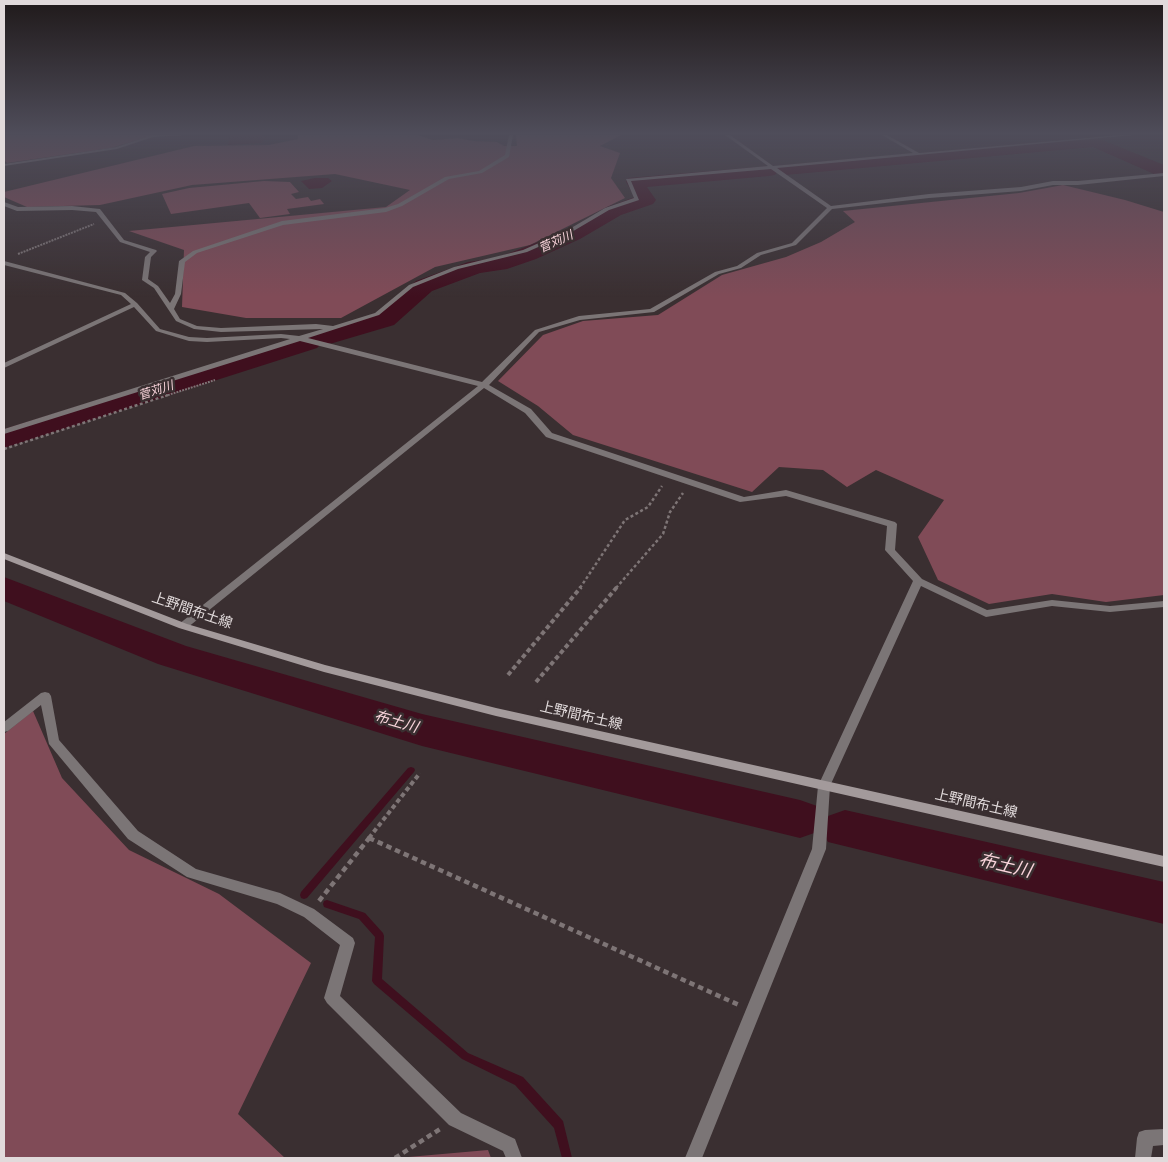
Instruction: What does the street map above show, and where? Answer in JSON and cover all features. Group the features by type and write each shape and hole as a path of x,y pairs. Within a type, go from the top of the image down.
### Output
{"main road":[{"name":"上野間布土線","path":"4,556 184,626 324,668 496,712 1164,862"}],"street":[{"path":"171,308 178,294 182,261 195,252 282,223 386,210 400,205 428,189"},
{"path":"4,432 377,314 411,286 456,268 525,251 568,232 607,209 637,199 632,189"},
{"path":"803,189 830,208"},
{"path":"184,626 484,384 537,331 579,318 652,311 717,273 739,267 760,254 794,244 830,208 929,196 1018,189"},
{"path":"4,204 17,209 72,208 98,210 122,241 154,251 148,257 145,280 156,287 178,320 196,328 221,330 316,326 337,328"},
{"path":"4,263 123,294 135,304 158,330 189,339 207,340 281,336 302,339 484,384 528,411 549,435 744,500 786,493 892,524 890,550 918,580 986,614 1052,603 1110,609 1164,604"},
{"path":"4,366 135,304"},
{"path":"694,1158 819,849 824,786 918,580"},
{"path":"4,728 45,696 53,741 133,835 192,873 280,899 309,913 348,943 332,998 455,1118 509,1145 514,1158"},
{"path":"1143,1158 1145,1138 1164,1137"}],"path":[{"path":"13,256 105,220"},
{"path":"4,449 221,378"},
{"path":"508,675 586,581 625,520 648,507 669,475"},
{"path":"536,682 663,534 670,512 690,482"},
{"path":"309,913 420,773"},
{"path":"369,838 754,1011"},
{"path":"395,1158 455,1118"}],"shaded area":[{"path":"15,189 173,189 100,205 27,207 4,197 4,192"},
{"path":"183,189 297,189 299,192 291,194 296,199 308,197 311,201 320,199 324,204 287,209 290,214 260,218 249,203 171,214 162,194"},
{"path":"406,189 619,189 625,198 530,245 435,267 341,318 246,318 182,307 184,250 129,231 386,207 410,190"},
{"path":"1040,189 1080,189 1164,212 1164,595 1106,602 1052,594 989,604 938,580 918,537 944,500 876,470 847,487 823,470 779,467 752,492 573,435 538,406 498,381 543,335 583,321 658,315 722,275 786,257 821,242 855,222 843,211"},
{"path":"33,711 62,778 129,850 219,894 311,963 238,1114 285,1158 4,1158 4,734"},
{"path":"488,1150 491,1158 397,1158"}],"waterway":[{"name":"菅苅川","path":"324,338 385,320 424,286 476,267 499,264 573,235 614,211 646,200 639,189"},
{"name":"菅苅川","path":"4,439 308,343"},
{"name":"布土川","path":"4,588 172,655 422,730 800,819"},
{"path":"304,895 411,770"},
{"name":"布土川","path":"845,829 1164,903"},
{"path":"327,904 362,916 380,936 377,981 465,1056 519,1081 559,1125 567,1158"}]}
